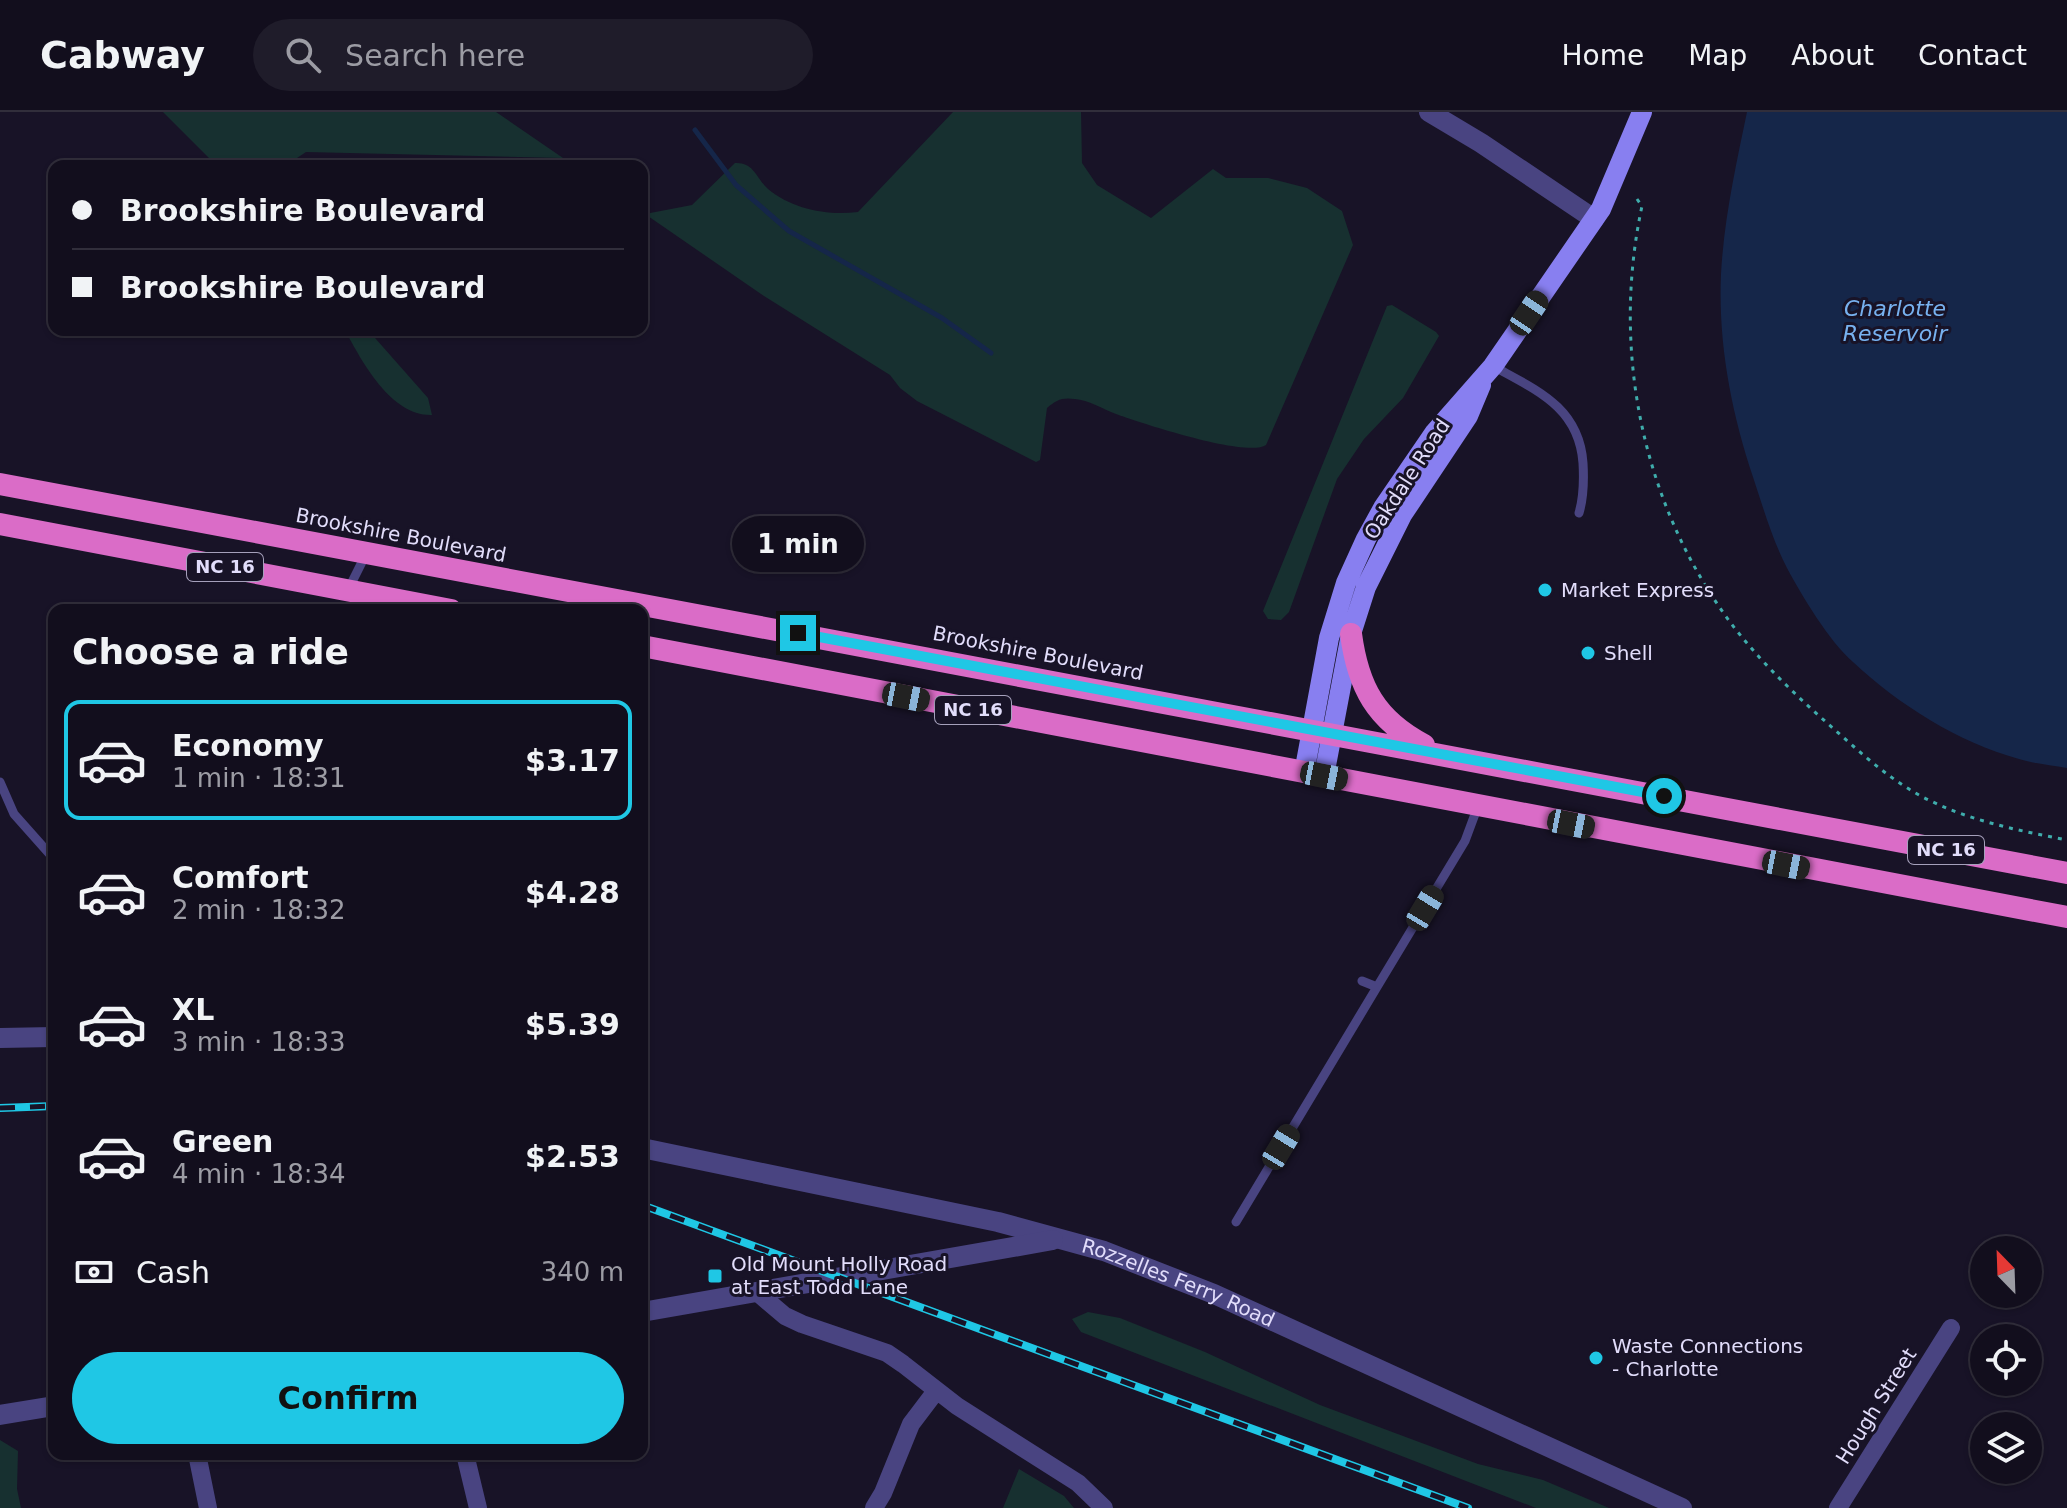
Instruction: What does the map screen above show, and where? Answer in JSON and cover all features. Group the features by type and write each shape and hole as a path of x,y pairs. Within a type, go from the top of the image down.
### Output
{"highway":[{"name":"Brookshire Boulevard","path":"0,484 636,604"},
{"name":"NC 16","path":"0,524 420,604"},
{"name":"Brookshire Boulevard","path":"648,606 2067,873"},
{"path":"1351,634 1358,671 1383,716 1407,736 1443,754"},
{"name":"NC 16","path":"648,647 2067,917"}],"main road":[{"name":"Oakdale Road","path":"1597,214 1642,112"},
{"name":"Oakdale Road","path":"1321,731 1366,587 1391,534 1468,416 1488,373 1597,214 1624,183 1652,112"},
{"name":"Oakdale Road","path":"1314,775 1329,638 1355,561 1383,508 1428,443 1455,407 1488,373"}],"street":[{"path":"1429,112 1597,214"},
{"path":"0,1038 48,1037"},
{"name":"Rozzelles Ferry Road","path":"648,1149 998,1222 1117,1256 1200,1287 1682,1508"},
{"path":"648,1311 1061,1238"},
{"path":"758,1293 785,1316 802,1324 887,1353 936,1391 1078,1483 1104,1508"},
{"name":"Hough Street","path":"1838,1508 1951,1328"},
{"path":"874,1508 911,1424 936,1391"},
{"path":"0,1415 48,1407"},
{"path":"198,1460 208,1508"},
{"path":"466,1460 478,1508"}],"lane":[{"path":"1488,373 1544,395 1571,421 1578,434 1583,456 1584,484 1579,513"},
{"path":"347,590 366,554"},
{"path":"0,782 14,814 48,852"},
{"path":"1236,1222 1465,841 1478,806"},
{"path":"1362,981 1377,987"}],"path":[{"path":"1637,199 1642,206 1630,280 1629,330 1635,389 1648,455 1671,519 1696,570 1729,621 1796,695 1896,781 1931,802 1963,815 2067,840"}],"green space":[{"path":"163,112 496,112 563,158 306,152 294,160 211,160"},
{"path":"953,112 1081,112 1082,163 1097,185 1151,218 1213,169 1226,178 1268,178 1307,188 1342,211 1353,245 1266,445 1238,447 1193,438 1085,401 1066,398 1047,408 1040,460 1036,462 917,401 900,388 890,375 761,294 648,216 648,213 692,205 735,163 751,168 768,189 788,202 822,212 858,212"},
{"path":"1392,305 1439,336 1403,398 1364,439 1337,479 1289,612 1281,620 1268,619 1263,611 1387,306"},
{"path":"348,336 373,336 428,398 432,415 417,413 391,397 360,357"},
{"path":"1088,1312 1120,1318 1205,1352 1320,1405 1478,1464 1543,1480 1609,1508 1536,1508 1081,1332 1072,1319"},
{"path":"0,1440 18,1451 17,1489 21,1508 0,1508"},
{"path":"1019,1469 1064,1496 1074,1508 1003,1508"}],"water":[{"name":"Charlotte Reservoir","path":"1747,112 2067,112 2067,768 2025,761 1974,743 1930,720 1890,693 1853,662 1835,642 1808,605 1787,568 1768,523 1745,452 1724,351 1721,274 1731,192"}],"waterway":[{"path":"695,130 736,185 789,231 942,318 991,353"}],"railway":[{"path":"0,1108 48,1106"},
{"path":"648,1207 1468,1508"}],"place":[{"name":"Market Express","path":"1545,590"},
{"name":"Shell","path":"1588,653"},
{"name":"Old Mount Holly Road at East Todd Lane","path":"715,1276"},
{"name":"Waste Connections - Charlotte","path":"1596,1358"}],"route":[{"path":"798,633 1664,796"}]}
